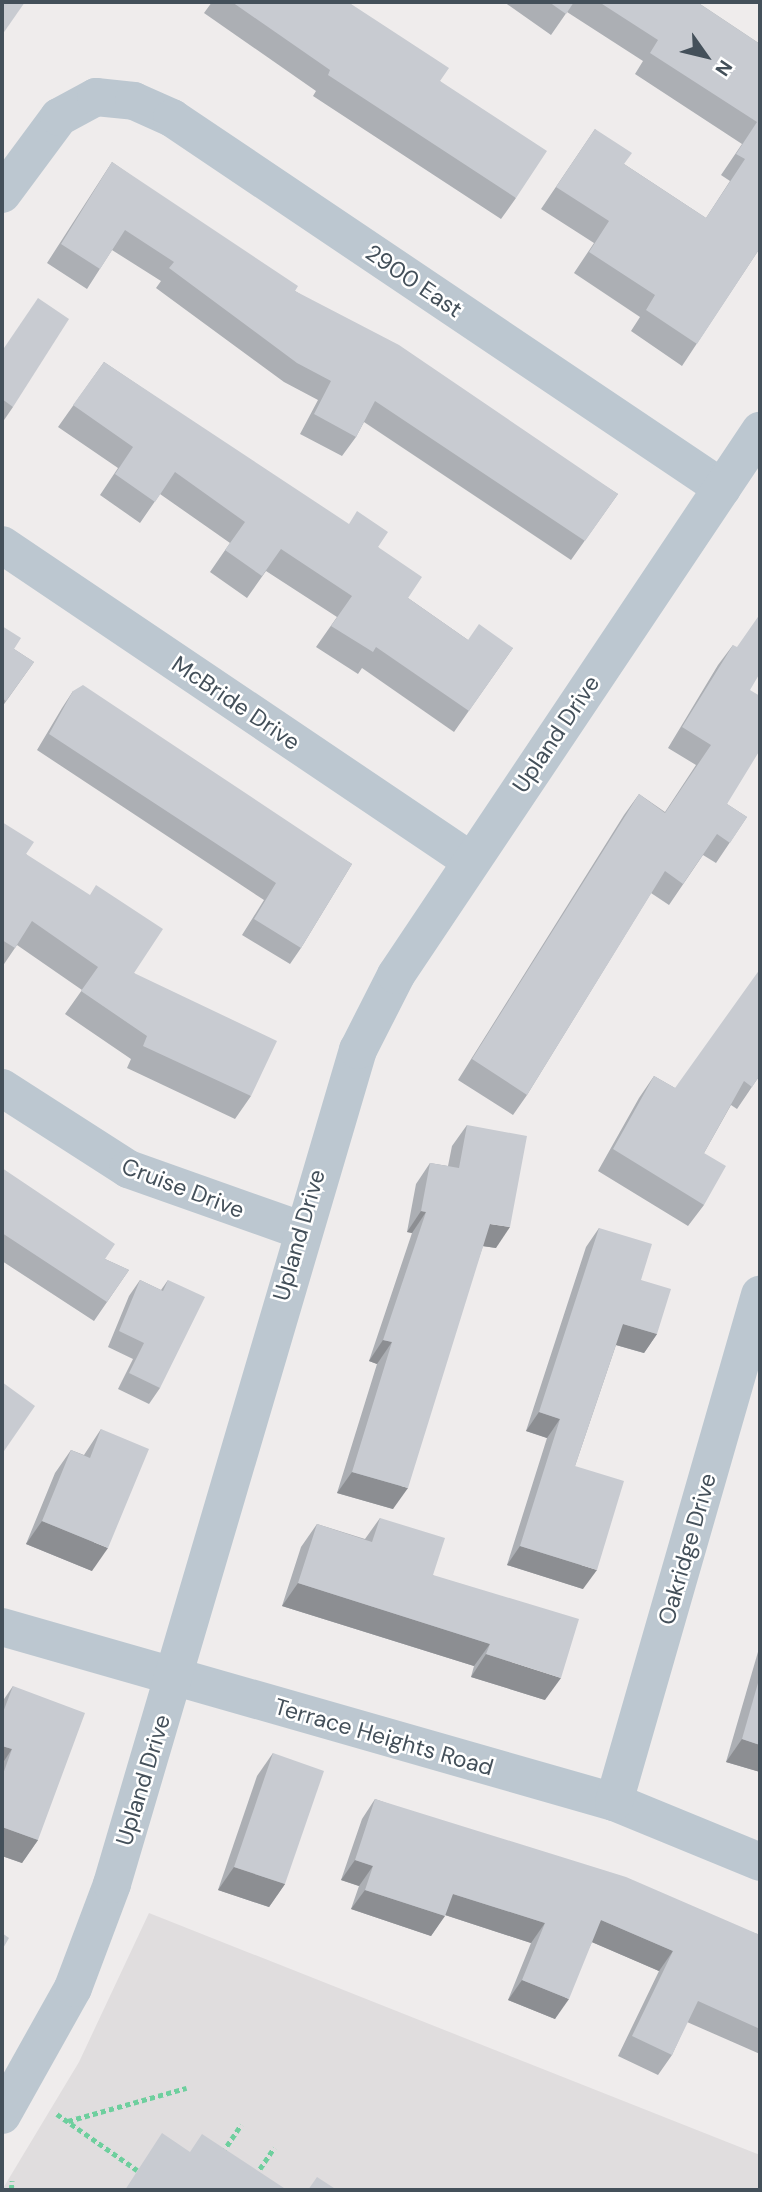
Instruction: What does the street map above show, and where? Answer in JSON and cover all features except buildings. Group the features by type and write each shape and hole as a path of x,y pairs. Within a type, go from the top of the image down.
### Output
{"street":[{"name":"2900 East","path":"2,194 59,117 96,97 134,101 172,118 722,488"},
{"name":"Upland Drive","path":"2,2115 73,1988 112,1884 300,1230 358,1050 396,975 760,431"},
{"name":"McBride Drive","path":"2,545 471,860"},
{"name":"Cruise Drive","path":"2,1088 128,1169 300,1230"},
{"name":"Oakridge Drive","path":"614,1802 760,1295"},
{"name":"Terrace Heights Road","path":"2,1626 614,1802 760,1862"}],"path":[{"path":"68,2121 186,2088"},
{"path":"57,2114 137,2170"},
{"path":"215,2163 241,2125"},
{"path":"252,2180 274,2148"},
{"path":"11,2190 12,2181"}],"shaded area":[{"path":"149,1913 760,2155 760,2190 2,2190 79,2062"}]}
